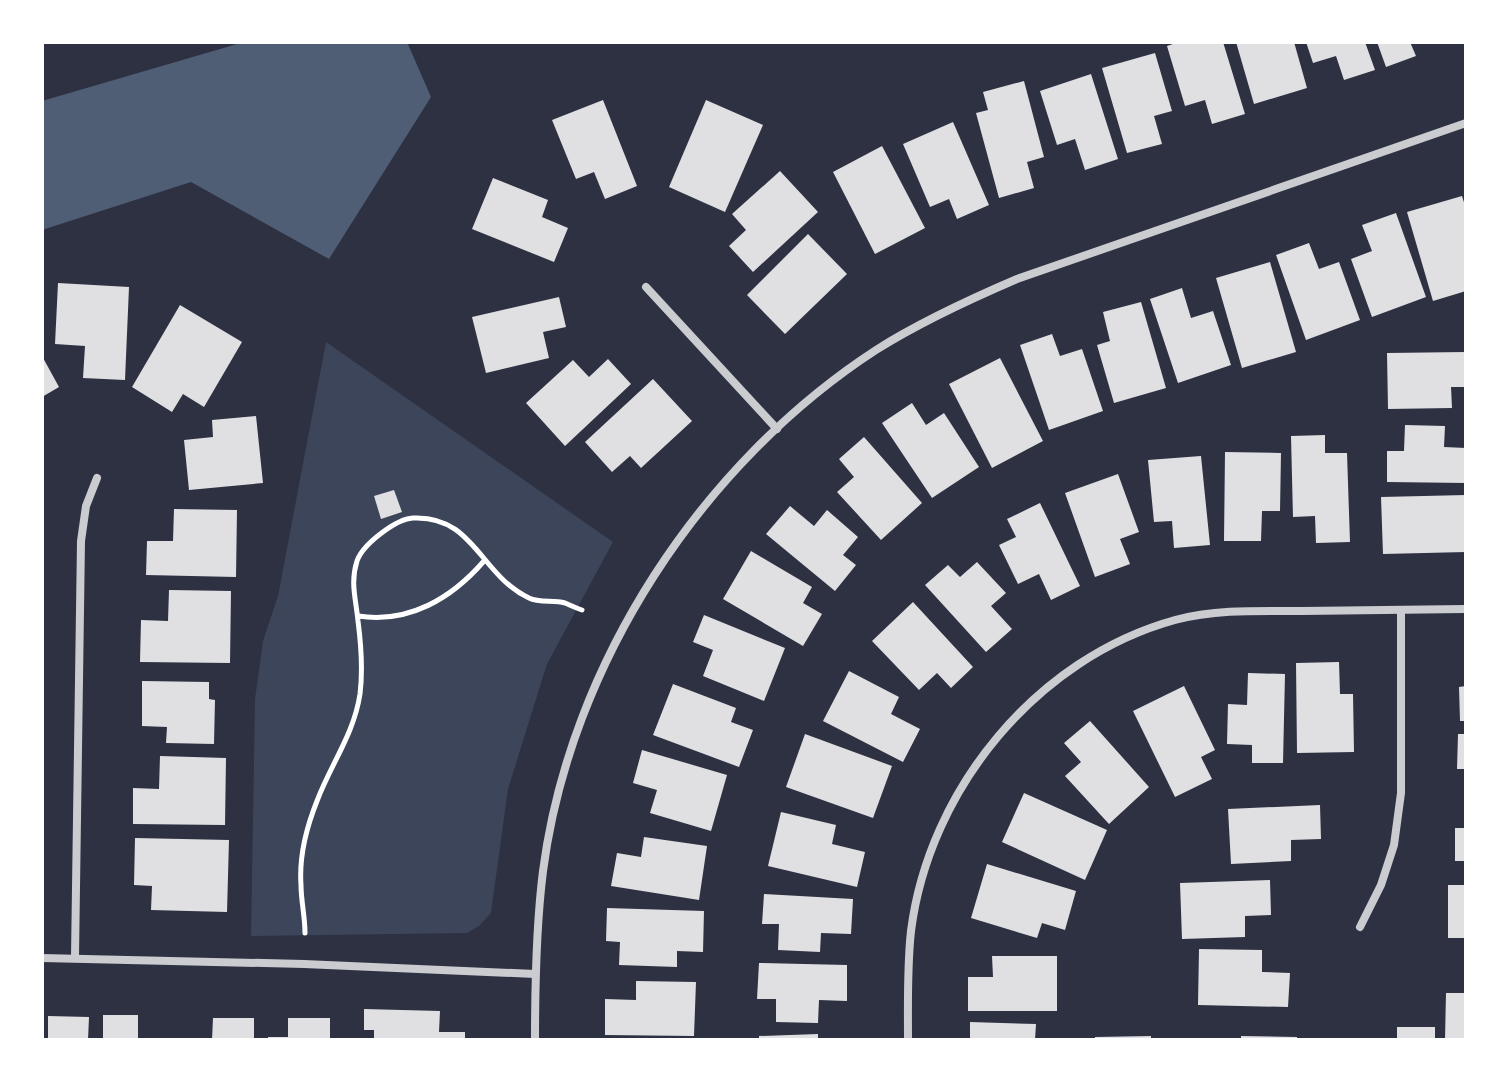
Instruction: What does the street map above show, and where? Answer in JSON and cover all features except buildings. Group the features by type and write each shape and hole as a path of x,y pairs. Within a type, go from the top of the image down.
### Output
{"street":[{"path":"535,1040 535,974 543,868 560,791 579,728 603,668 642,595 678,540 727,479 777,429 813,397 876,350 956,305 1017,279 1466,123"},
{"path":"646,287 777,429"},
{"path":"75,957 81,541 86,506 97,478"},
{"path":"908,1040 911,930 924,872 945,817 972,771 1008,724 1052,684 1096,654 1137,633 1177,620 1229,612 1466,609"},
{"path":"1360,927 1381,885 1394,845 1401,793 1401,610"},
{"path":"42,958 535,974"}],"path":[{"path":"305,933 300,884 304,846 317,801 350,734 360,693 361,642 351,588 358,558 376,536 411,518 445,522 469,538 484,561 503,581 531,599 563,602 582,610"},
{"path":"358,616 374,619 440,602 468,580 484,561"}],"shaded area":[{"path":"244,42 407,42 431,97 329,259 191,182 42,230 42,101"},
{"path":"326,342 613,542 547,664 508,789 491,913 467,933 251,936 255,699 263,641 278,596"}]}
